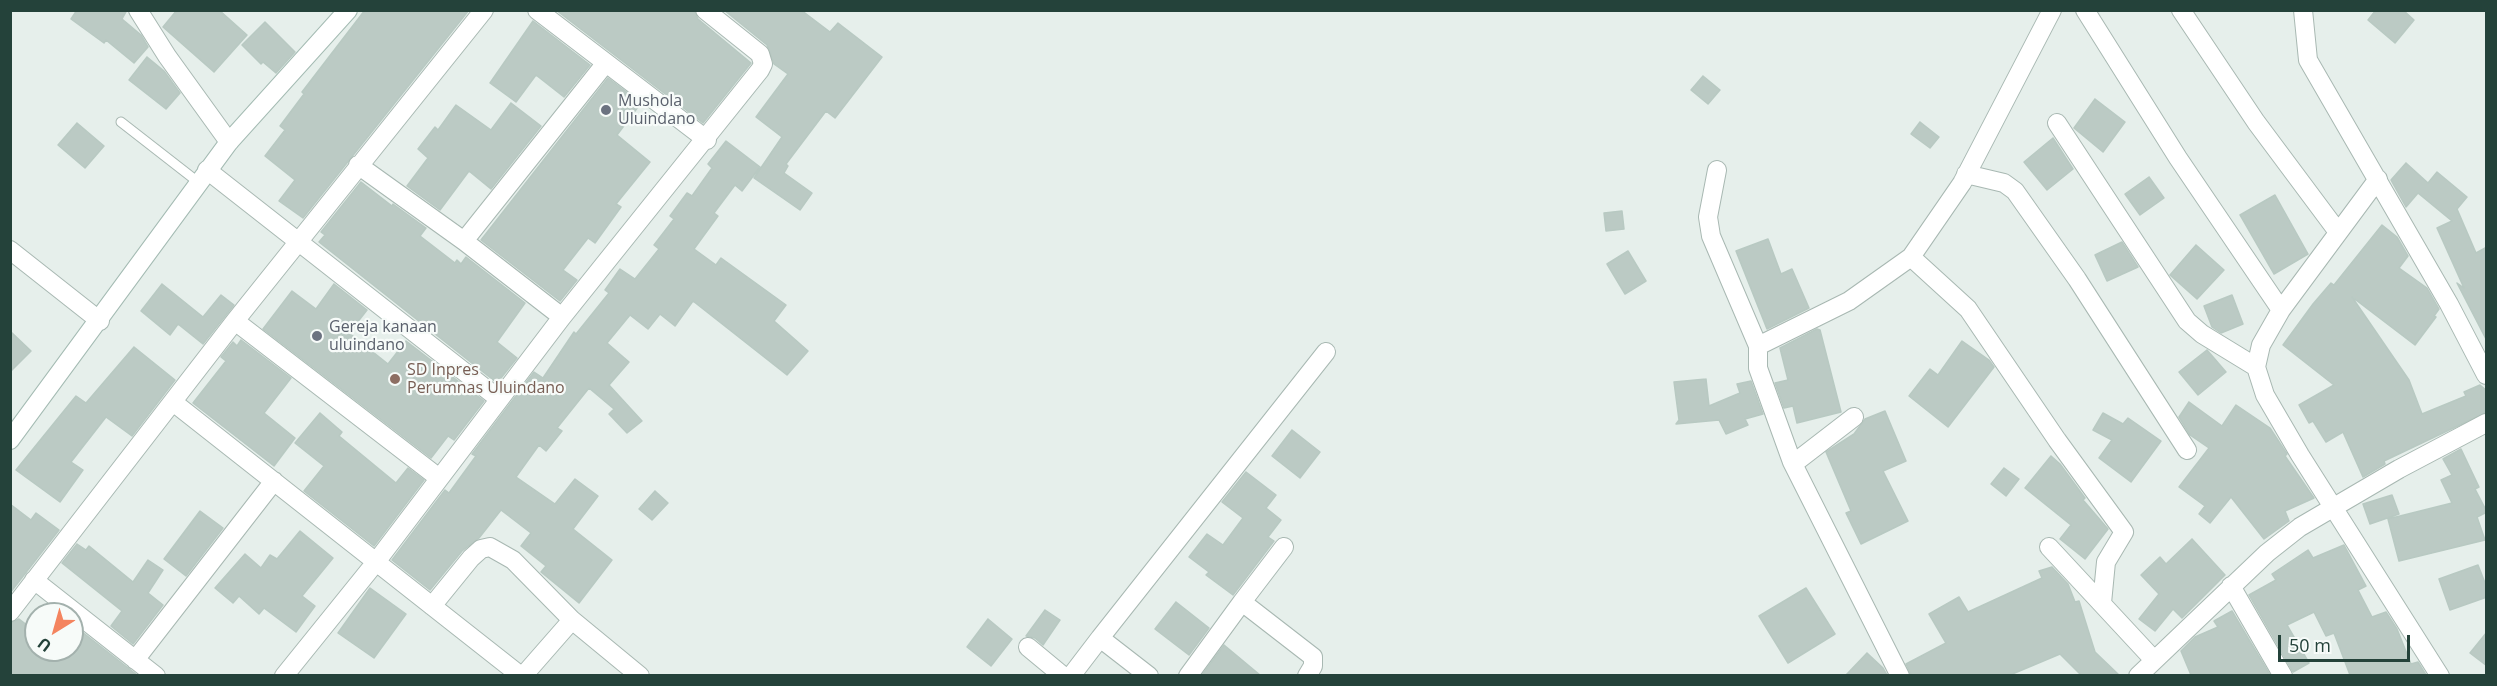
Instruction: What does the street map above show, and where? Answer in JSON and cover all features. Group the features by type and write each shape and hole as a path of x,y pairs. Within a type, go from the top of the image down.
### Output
{"street":[{"path":"138,10 166,56 228,142"},
{"path":"10,440 100,321 228,142 348,10"},
{"path":"10,612 235,321 484,10"},
{"path":"537,10 707,140"},
{"path":"284,675 376,562 562,317 707,140 763,64 755,50 705,10"},
{"path":"1758,346 1849,301 1911,257 1966,174 2052,10"},
{"path":"2085,10 2178,158 2282,310"},
{"path":"2181,10 2256,122 2338,232"},
{"path":"2303,10 2308,60 2487,375"},
{"path":"464,241 605,64"},
{"path":"2057,123 2187,321 2202,334 2256,368"},
{"path":"358,165 464,241 562,317"},
{"path":"1717,170 1708,218 1711,236 1758,346 1758,368 1793,464 1900,675"},
{"path":"1966,174 1996,180 2015,192 2077,279 2187,450"},
{"path":"203,176 298,243 498,399"},
{"path":"2378,180 2282,310 2261,345 2256,368 2265,395 2300,455 2335,506 2440,675"},
{"path":"10,250 100,321"},
{"path":"1911,257 1968,309 2057,440 2124,532 2106,562 2102,603"},
{"path":"235,321 440,478"},
{"path":"1071,675 1326,352"},
{"path":"173,402 522,675 572,620"},
{"path":"1793,464 1854,417"},
{"path":"2138,675 2278,543 2335,506 2399,469 2487,423"},
{"path":"135,660 274,481"},
{"path":"432,606 471,558 481,549 490,547 513,560 572,620 640,675"},
{"path":"1188,675 1284,547"},
{"path":"2049,547 2154,660"},
{"path":"34,580 156,675"},
{"path":"2231,586 2283,675"},
{"path":"1242,602 1313,657 1313,666 1307,675"},
{"path":"1100,638 1149,675"},
{"path":"1028,647 1064,675"}],"lane":[{"path":"120,122 203,176"}],"building":[{"path":"77,10 127,10 122,19 141,35 148,47 134,63 106,40 104,43 71,19"},
{"path":"177,10 219,10 247,35 214,72 163,27"},
{"path":"365,10 469,10 303,218 279,201 295,180 265,156 285,130 280,126 304,94 302,92"},
{"path":"556,10 694,10 698,19 751,63 703,123"},
{"path":"724,10 801,10 830,32 838,23 882,57 835,118 826,111 786,164 788,166 784,173 812,193 800,210 754,178 782,137 756,117 788,74 774,64 767,45"},
{"path":"2376,10 2403,10 2414,20 2395,43 2368,20"},
{"path":"533,21 590,65 564,97 536,75 516,102 490,83"},
{"path":"265,22 295,52 276,73 263,62 261,64 242,45"},
{"path":"147,57 164,71 180,93 166,109 129,80"},
{"path":"1703,76 1720,90 1708,104 1691,90"},
{"path":"608,78 641,103 617,135 650,162 616,204 621,207 595,243 588,238 563,270 577,280 560,301 481,240"},
{"path":"2095,99 2125,122 2103,152 2074,128"},
{"path":"511,103 541,126 491,189 469,171 440,210 407,186 428,158 418,149 435,127 438,130 456,105 491,130"},
{"path":"1920,122 1939,137 1930,148 1911,134"},
{"path":"77,123 104,146 85,168 58,145"},
{"path":"2053,138 2073,169 2047,190 2024,162"},
{"path":"726,141 760,167 742,191 735,185 714,213 718,216 694,249 716,265 721,258 786,305 774,321 808,351 787,375 693,301 675,326 660,314 648,329 630,315 607,343 629,362 609,385 642,421 627,433 609,414 614,409 589,388 557,428 562,431 546,451 539,445 516,477 555,504 575,479 598,496 573,529 612,560 579,603 541,572 546,566 521,546 531,533 501,510 479,538 462,551 430,590 392,560 445,490 449,493 476,456 472,454 534,372 543,378 574,332 576,334 609,293 605,290 620,269 635,279 659,249 654,245 674,219 670,216 687,193 692,196 712,168 708,164"},
{"path":"2406,163 2428,183 2437,172 2467,197 2457,209 2476,253 2487,247 2487,341 2457,283 2464,288 2437,228 2452,221 2418,193 2406,207 2391,180"},
{"path":"2149,177 2164,198 2140,215 2125,194"},
{"path":"361,182 426,228 420,236 455,263 457,260 461,264 466,257 525,303 497,342 517,358 497,383 319,242 325,235 321,232"},
{"path":"2275,195 2308,254 2274,274 2240,215"},
{"path":"1622,211 1624,229 1606,231 1604,213"},
{"path":"2382,225 2397,237 2408,256 2399,268 2427,288 2439,309 2434,316 2436,317 2415,345 2352,297 2409,380 2422,414 2466,396 2464,392 2480,385 2487,391 2487,412 2384,461 2385,464 2363,477 2343,432 2326,442 2313,421 2309,423 2299,405 2334,385 2283,345 2313,304 2331,283 2334,285"},
{"path":"1768,239 1781,274 1792,269 1809,308 1767,329 1736,251"},
{"path":"2122,242 2138,267 2107,281 2095,255"},
{"path":"2196,245 2224,270 2197,299 2170,275"},
{"path":"1628,251 1646,281 1625,294 1607,264"},
{"path":"162,284 203,317 221,295 234,305 203,344 178,324 170,335 141,311"},
{"path":"334,284 367,310 349,333 388,364 406,341 484,401 454,440 448,436 431,458 263,329 292,291 316,309"},
{"path":"2232,295 2243,324 2221,333 2212,327 2204,306"},
{"path":"1817,329 1820,330 1841,412 1797,423 1793,406 1784,408 1775,383 1788,380 1780,348"},
{"path":"10,331 31,351 10,372"},
{"path":"241,340 291,378 264,413 295,438 274,466 193,403 226,361 221,357 233,342 237,346"},
{"path":"1962,341 1989,360 1994,367 1948,427 1909,396 1930,369 1938,375"},
{"path":"134,347 175,380 132,436 106,417 71,462 83,470 60,502 16,470 76,396 86,403"},
{"path":"2207,350 2226,372 2198,395 2179,372"},
{"path":"1706,379 1709,406 1740,393 1737,384 1751,381 1763,414 1745,419 1748,425 1726,434 1719,420 1676,424 1679,420 1674,382"},
{"path":"2189,402 2222,426 2236,405 2270,428 2287,454 2285,456 2314,498 2285,511 2289,521 2264,539 2231,497 2210,523 2199,514 2205,506 2179,487 2209,448 2190,435 2179,417"},
{"path":"1885,411 1906,461 1883,471 1908,521 1861,544 1846,513 1851,511 1826,452 1854,434 1865,419"},
{"path":"320,413 342,432 339,436 396,483 408,468 424,480 374,546 304,491 324,466 295,443"},
{"path":"2103,413 2123,424 2128,418 2161,441 2131,482 2099,458 2112,440 2093,430"},
{"path":"1292,430 1320,452 1300,478 1272,456"},
{"path":"2461,449 2479,487 2475,489 2487,512 2477,517 2485,540 2399,561 2388,519 2452,503 2441,480 2452,475 2443,459"},
{"path":"2051,456 2060,464 2085,498 2083,500 2108,529 2085,559 2060,539 2071,525 2025,488"},
{"path":"2004,468 2019,479 2006,496 1991,484"},
{"path":"1246,472 1276,495 1266,508 1281,520 1268,537 1274,541 1233,595 1206,575 1209,572 1189,557 1207,534 1223,545 1243,518 1222,502"},
{"path":"655,491 668,503 652,520 639,509"},
{"path":"2392,495 2399,514 2370,524 2363,504"},
{"path":"10,504 31,520 36,513 59,530 10,593"},
{"path":"200,511 223,528 186,576 164,559"},
{"path":"300,531 333,558 302,596 315,606 296,632 264,608 259,614 239,596 233,603 215,588 245,554 261,568 270,555 277,559"},
{"path":"2192,539 2225,575 2182,618 2173,609 2155,631 2139,619 2159,594 2141,575 2160,557 2166,564"},
{"path":"77,544 86,550 89,546 133,582 148,560 163,570 148,593 163,605 133,644 111,626 122,611 62,563"},
{"path":"2344,545 2366,586 2358,590 2372,617 2386,612 2397,629 2411,664 2418,662 2426,675 2350,675 2334,633 2326,636 2314,612 2287,625 2309,663 2293,672 2249,595 2276,580 2272,574 2308,550 2313,558"},
{"path":"2478,565 2487,588 2487,597 2450,610 2439,579"},
{"path":"2052,567 2068,584 2075,602 2079,601 2095,652 2119,675 2081,675 2060,654 2010,675 1911,675 1906,664 1946,643 1929,614 1959,597 1968,612 2042,578 2039,571"},
{"path":"370,588 406,614 374,658 338,633"},
{"path":"1806,588 1835,634 1788,663 1759,616"},
{"path":"1176,602 1209,628 1189,655 1155,629"},
{"path":"1045,610 1060,620 1043,645 1035,638 1026,636"},
{"path":"2232,611 2270,675 2191,675 2181,651 2195,637 2218,627 2214,621"},
{"path":"19,619 24,623 24,662 84,662 84,633 137,675 10,675 10,623"},
{"path":"988,619 1012,639 991,666 967,647"},
{"path":"2487,632 2487,666 2470,653"},
{"path":"1224,645 1260,675 1202,675"},
{"path":"1867,653 1887,675 1846,675"}],"place":[{"name":"Mushola Uluindano","path":"606,110"},
{"name":"Gereja kanaan uluindano","path":"317,336"},
{"name":"SD Inpres Perumnas Uluindano","path":"395,379"}]}
